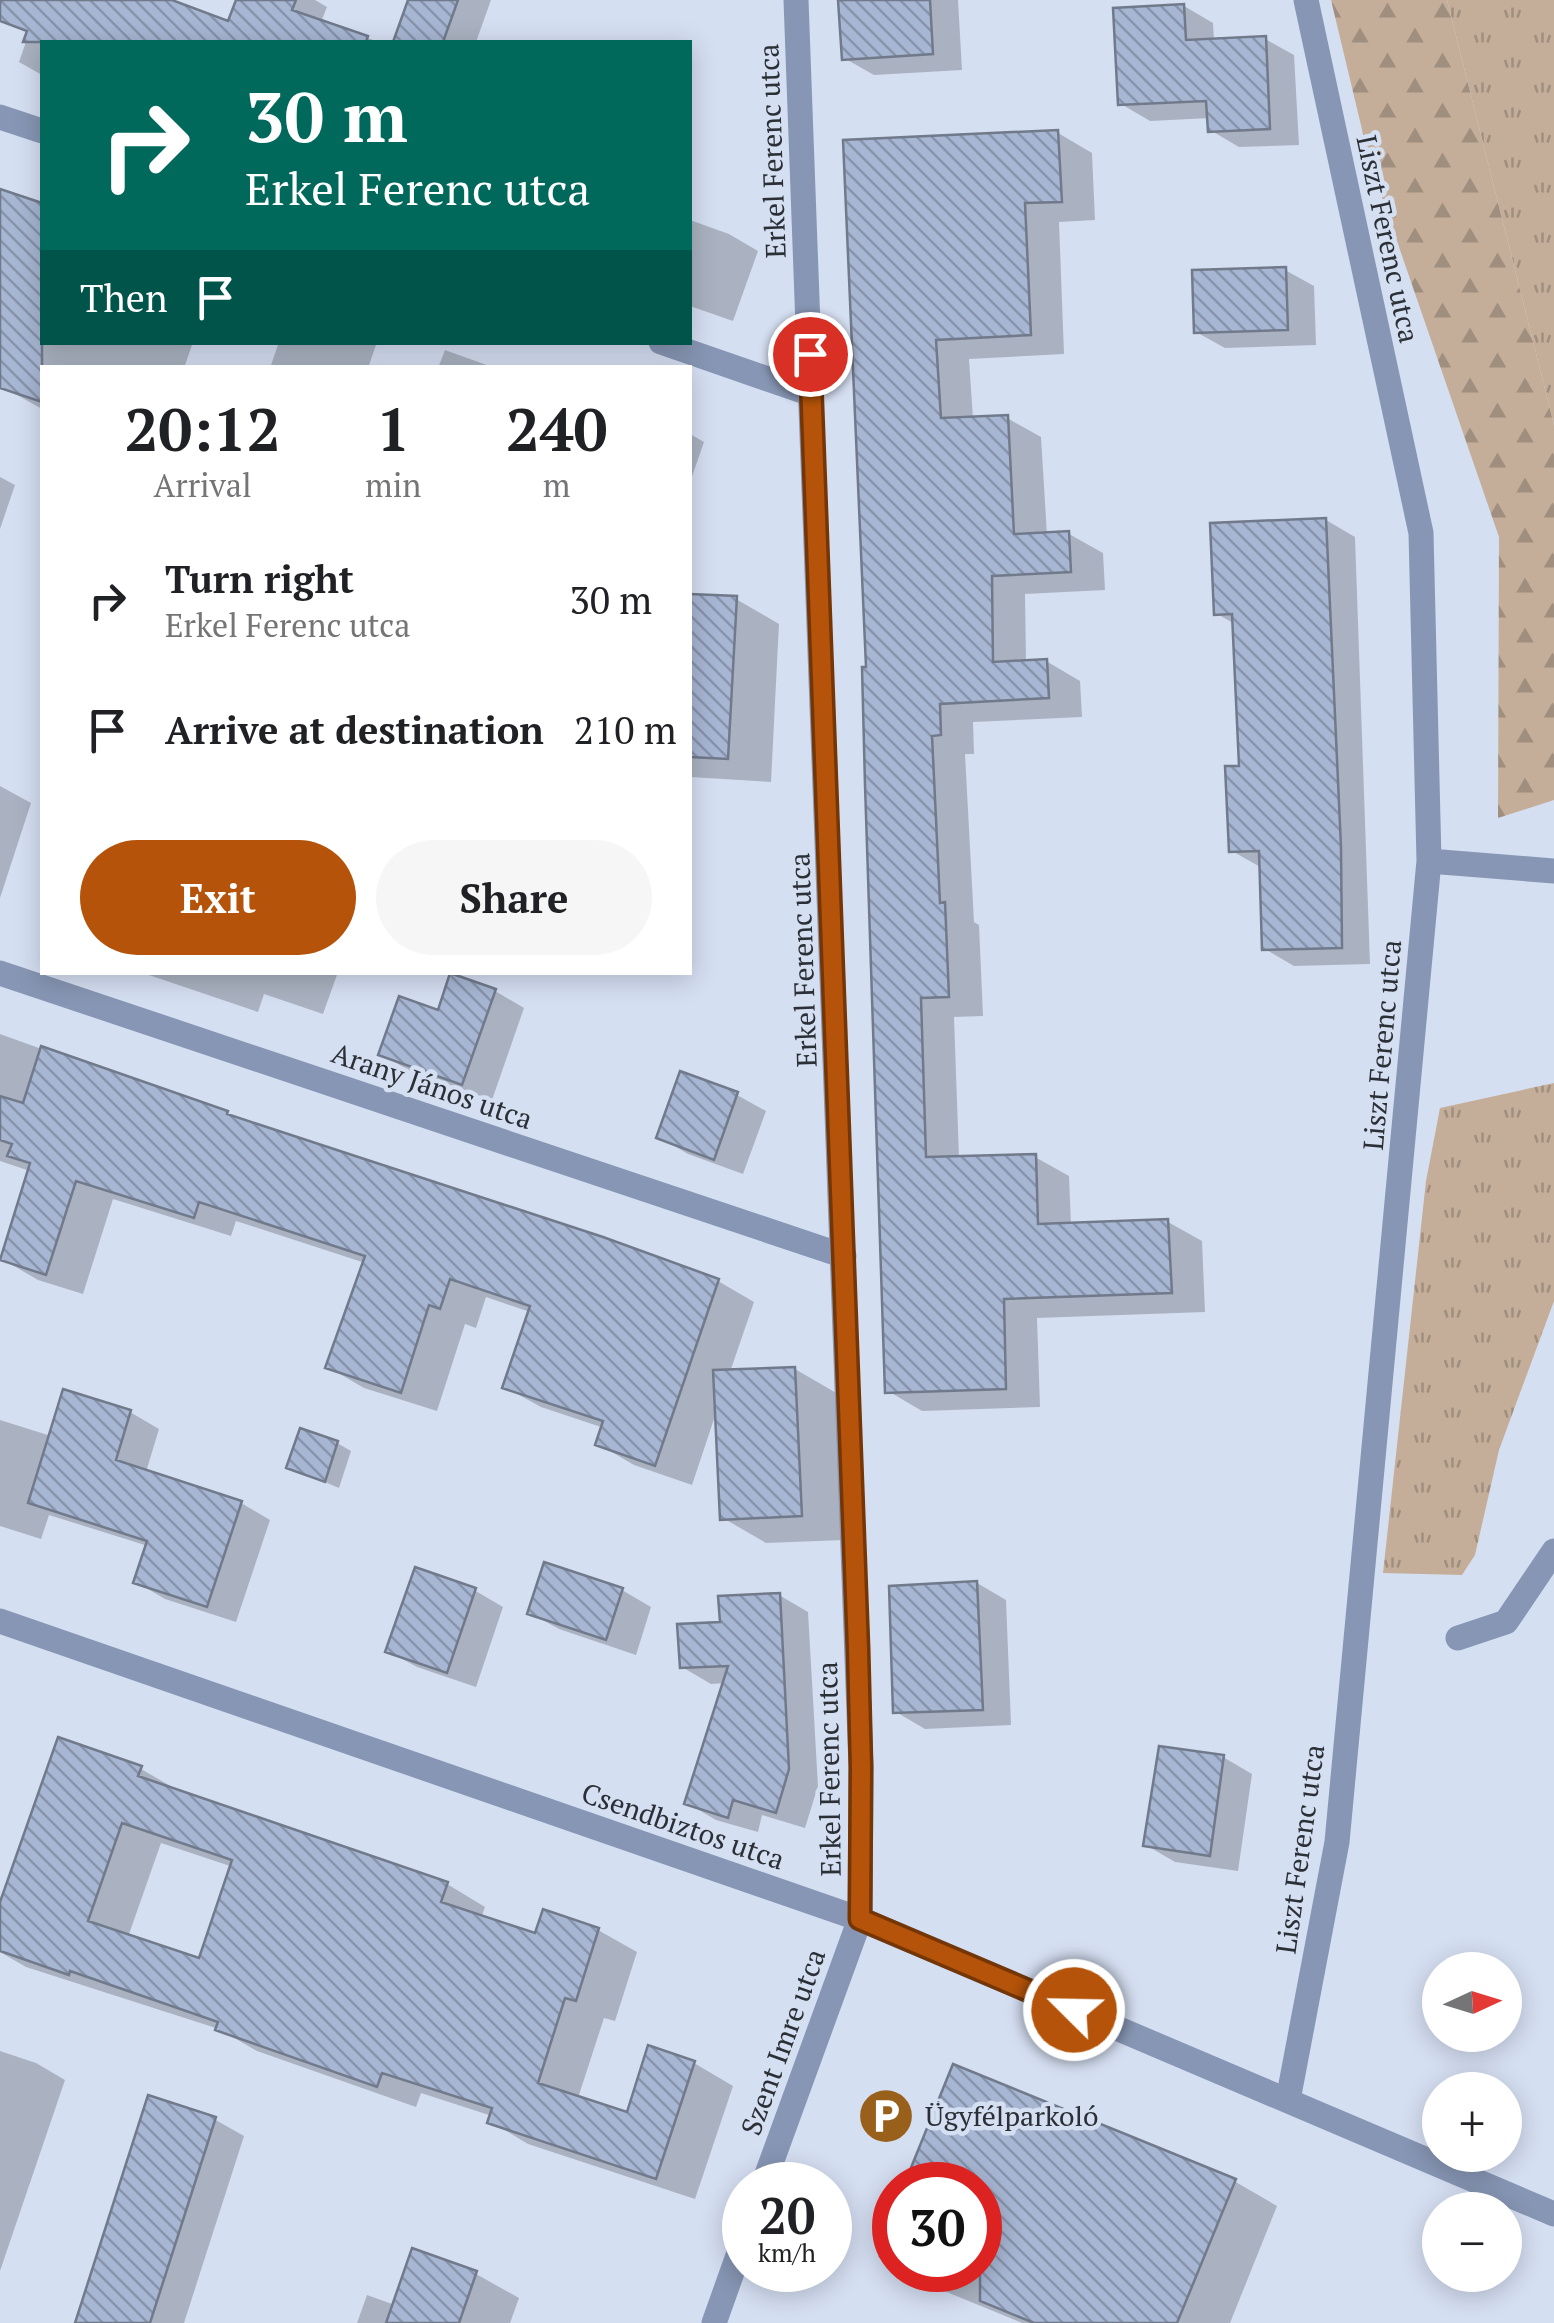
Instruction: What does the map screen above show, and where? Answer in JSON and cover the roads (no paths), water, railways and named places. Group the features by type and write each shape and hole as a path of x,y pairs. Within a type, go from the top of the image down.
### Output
{"street":[{"name":"Erkel Ferenc utca","path":"796,0 844,1256 861,1767 860,1919"},
{"name":"Liszt Ferenc utca","path":"1288,2100 1338,1842 1429,861 1421,533 1306,0"},
{"path":"0,117 40,130"},
{"path":"670,345 811,394"},
{"path":"1429,861 1554,871"},
{"name":"Arany János utca","path":"0,972 844,1256"},
{"path":"1458,1638 1506,1622 1554,1551"},
{"name":"Csendbiztos utca","path":"0,1621 860,1919 1554,2214"},
{"name":"Szent Imre utca","path":"771,2162 860,1919"},
{"path":"714,2323 725,2292"}],"place":[{"name":"Ügyfélparkoló","path":"886,2116"}]}
